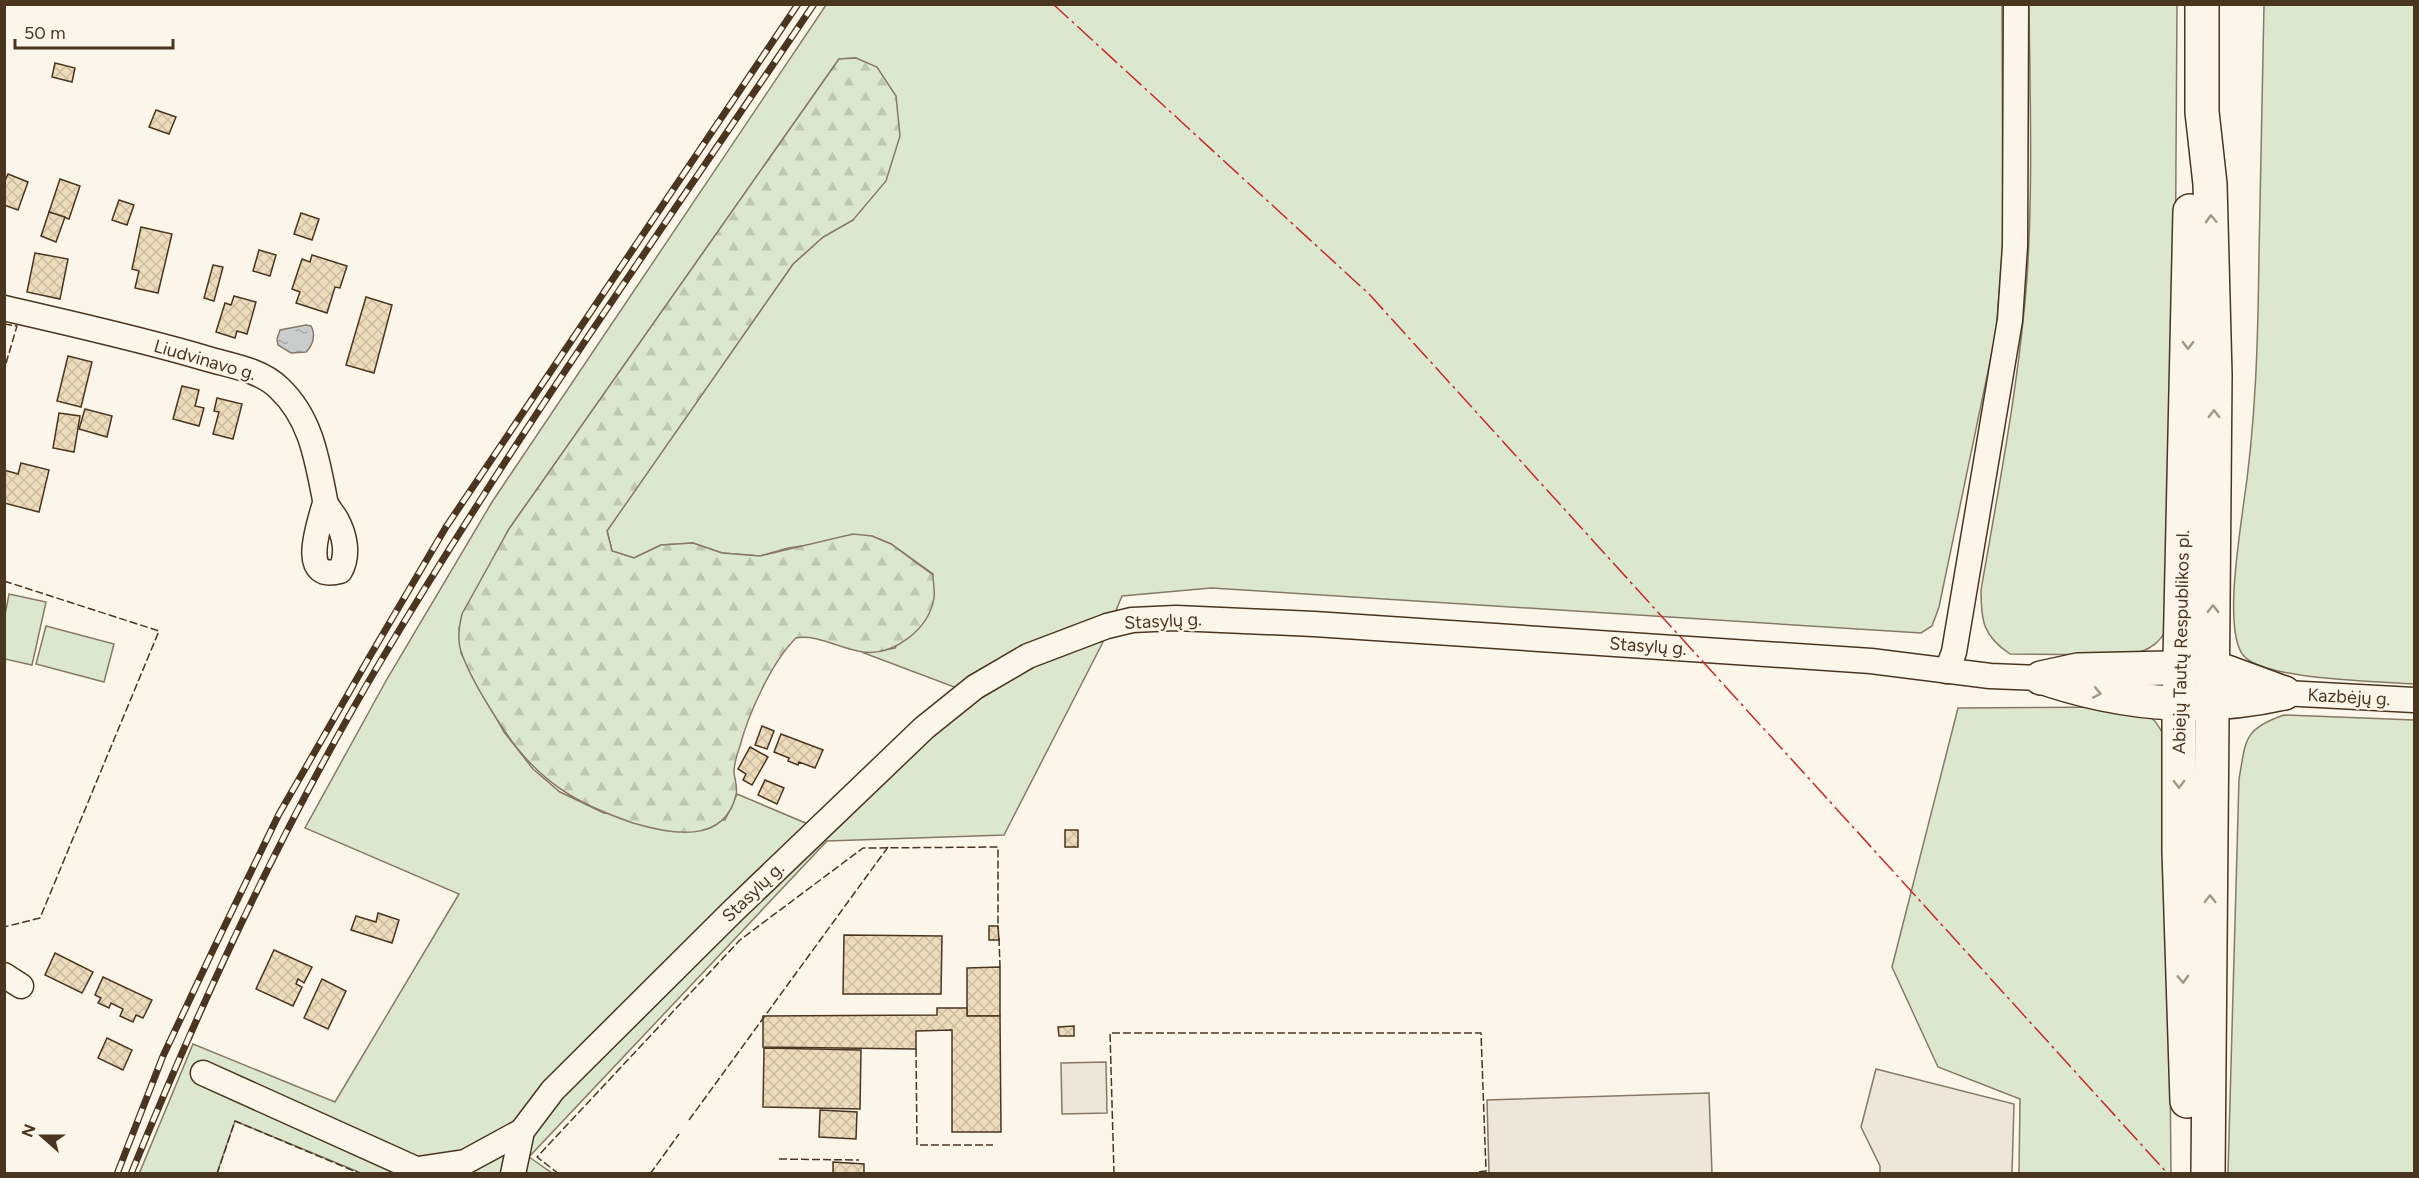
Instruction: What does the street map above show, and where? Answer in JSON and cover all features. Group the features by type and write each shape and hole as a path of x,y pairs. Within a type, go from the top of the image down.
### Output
{"highway":[{"name":"Abiejų Tautų Respublikos pl.","path":"2202,4 2202,112 2210,184 2213,279 2213,667 2208,1173"},
{"name":"Abiejų Tautų Respublikos pl.","path":"2189,1173 2179,851 2179,704 2190,197 2193,148 2202,112"},
{"path":"2041,678 2078,670 2213,667 2284,693"},
{"path":"2041,678 2088,691 2149,702 2179,704 2245,702 2284,693"}],"street":[{"path":"1947,671 1958,629 2010,320 2015,246 2016,4"},
{"name":"Liudvinavo g.","path":"4,308 179,350 268,378 297,408 309,434 319,462 325,503"},
{"name":"Stasylų g.","path":"513,1173 522,1131 561,1082 733,911 924,728 975,687 1028,656 1107,626 1132,620 1220,618 1859,661 2041,678"},
{"name":"Kazbėjų g.","path":"2284,693 2415,700"},
{"path":"203,1073 422,1171 465,1162 493,1149 522,1131"}],"green space":[{"path":"826,5 2002,5 2003,243 1996,333 1939,607 1932,626 1921,633 1211,588 1122,596 1102,644 1004,835 827,841 529,1157 552,1173 361,1173 235,1121 217,1173 139,1174 193,1044 335,1102 459,894 305,828 387,679 492,502","holes":["856,58 853,220 823,237 793,264 607,530 612,551 634,558 661,545 693,543 722,553 760,556 788,548 872,536 891,544 933,574 895,648 864,653 957,688 808,824 737,794 725,820 604,813 560,792 533,769 504,732 461,653 459,628 509,529 839,59"]},
{"path":"2029,5 2177,5 2173,617 2165,633 2155,644 2142,651 2126,655 2010,654 1994,641 1983,619 1981,590 2014,395 2027,278 2031,176"},
{"path":"2264,5 2414,5 2414,684 2323,678 2273,670 2254,663 2243,655 2237,643 2234,626 2234,584 2251,444 2257,349"},
{"path":"856,58 877,67 896,96 900,136 886,181 853,220 823,237 793,264 607,531 612,551 634,558 661,545 693,543 722,553 760,556 853,534 872,536 891,544 933,575 934,595 931,609 918,630 898,645 886,650 863,652 813,638 796,638 778,660 755,704 735,763 734,773 737,787 730,811 720,822 708,829 694,832 663,830 633,823 583,803 555,785 542,775 517,748 502,728 466,665 459,639 462,614 509,529 839,59"},
{"path":"9,594 46,602 32,665 5,659 5,615"},
{"path":"46,626 114,644 104,682 36,664"},
{"path":"2123,707 2146,714 2151,718 2159,727 2167,743 2171,1173 2019,1173 2020,1099 1938,1067 1892,967 1958,708"},
{"path":"2284,715 2414,720 2414,1173 2228,1173 2239,779 2243,755 2249,738 2261,725"}],"shaded area":[{"path":"1106,1062 1107,1113 1062,1114 1061,1063"},
{"path":"1876,1069 2014,1104 2012,1173 1880,1173 1880,1166 1861,1127"},
{"path":"1709,1093 1712,1173 1489,1173 1487,1100"}],"water":[{"path":"306,325 313,329 313,336 312,343 306,352 291,353 278,345 280,330"}],"building":[{"path":"55,63 75,68 72,82 52,77"},
{"path":"156,110 176,117 169,134 149,127"},
{"path":"8,174 28,182 18,210 4,205 4,183"},
{"path":"60,179 80,186 69,219 49,212"},
{"path":"119,200 134,205 127,225 112,220"},
{"path":"49,212 65,217 56,242 41,236"},
{"path":"301,213 319,219 312,240 294,234"},
{"path":"141,227 172,234 158,293 135,288 139,271 132,269"},
{"path":"259,250 276,255 270,276 253,271"},
{"path":"35,253 68,259 60,299 27,292"},
{"path":"312,255 347,266 340,288 335,287 327,313 296,303 300,292 292,289 302,259 310,262"},
{"path":"213,265 223,267 214,301 204,298"},
{"path":"234,296 256,302 247,334 237,331 235,338 216,332 225,303 231,305"},
{"path":"366,297 392,305 374,373 346,365"},
{"path":"68,356 92,362 81,407 57,401"},
{"path":"182,386 199,390 195,406 204,408 199,426 173,419"},
{"path":"217,398 242,404 233,439 213,434 219,412 214,411"},
{"path":"85,409 112,416 107,437 79,429"},
{"path":"59,413 80,416 74,452 53,448"},
{"path":"21,463 49,470 39,512 4,503 4,470 18,474"},
{"path":"762,726 774,731 767,749 755,745"},
{"path":"781,734 823,750 815,768 799,762 798,765 788,761 789,758 774,752"},
{"path":"750,747 768,757 752,785 743,780 746,774 738,769"},
{"path":"765,780 784,788 777,804 758,795"},
{"path":"1065,830 1078,830 1078,847 1065,847"},
{"path":"378,913 399,920 392,943 351,930 356,916 376,922"},
{"path":"989,926 998,926 999,940 989,940"},
{"path":"844,935 942,936 941,994 843,994"},
{"path":"274,950 312,967 304,983 298,979 296,984 302,987 293,1006 256,989"},
{"path":"55,953 93,972 82,993 45,975"},
{"path":"1000,967 1000,1016 967,1016 967,968"},
{"path":"103,977 152,1000 143,1018 136,1015 133,1022 120,1016 123,1009 111,1003 109,1008 98,1003 101,998 95,995"},
{"path":"322,979 346,991 328,1029 304,1018"},
{"path":"937,1008 967,1008 967,1016 1000,1016 1001,1132 952,1132 952,1030 916,1031 916,1049 763,1047 763,1016 937,1015"},
{"path":"1074,1026 1074,1036 1059,1036 1058,1027"},
{"path":"107,1038 132,1050 123,1070 98,1058"},
{"path":"764,1048 861,1050 860,1109 763,1107"},
{"path":"820,1110 857,1112 856,1139 819,1137"},
{"path":"833,1162 864,1164 864,1174 833,1174"}],"railway":[{"path":"117,1174 163,1056 279,814 370,656 446,527 798,4"},
{"path":"131,1174 216,977 278,847 382,659 539,410 814,4"}],"fence":[{"path":"4,324 17,326 4,370"},
{"path":"4,581 159,631 40,918 4,927"},
{"path":"689,1120 888,847"},
{"path":"559,1174 537,1157 740,940 863,848 998,847 998,929"},
{"path":"999,938 1000,967"},
{"path":"1114,1174 1110,1033 1481,1033 1486,1171 1477,1172"},
{"path":"916,1049 917,1145 993,1145"},
{"path":"217,1174 235,1121 361,1174"},
{"path":"650,1174 679,1134"},
{"path":"779,1159 859,1160"},
{"path":"1162,1174 1477,1174"}],"power":[{"path":"1053,4 1369,294 2168,1174"}]}
